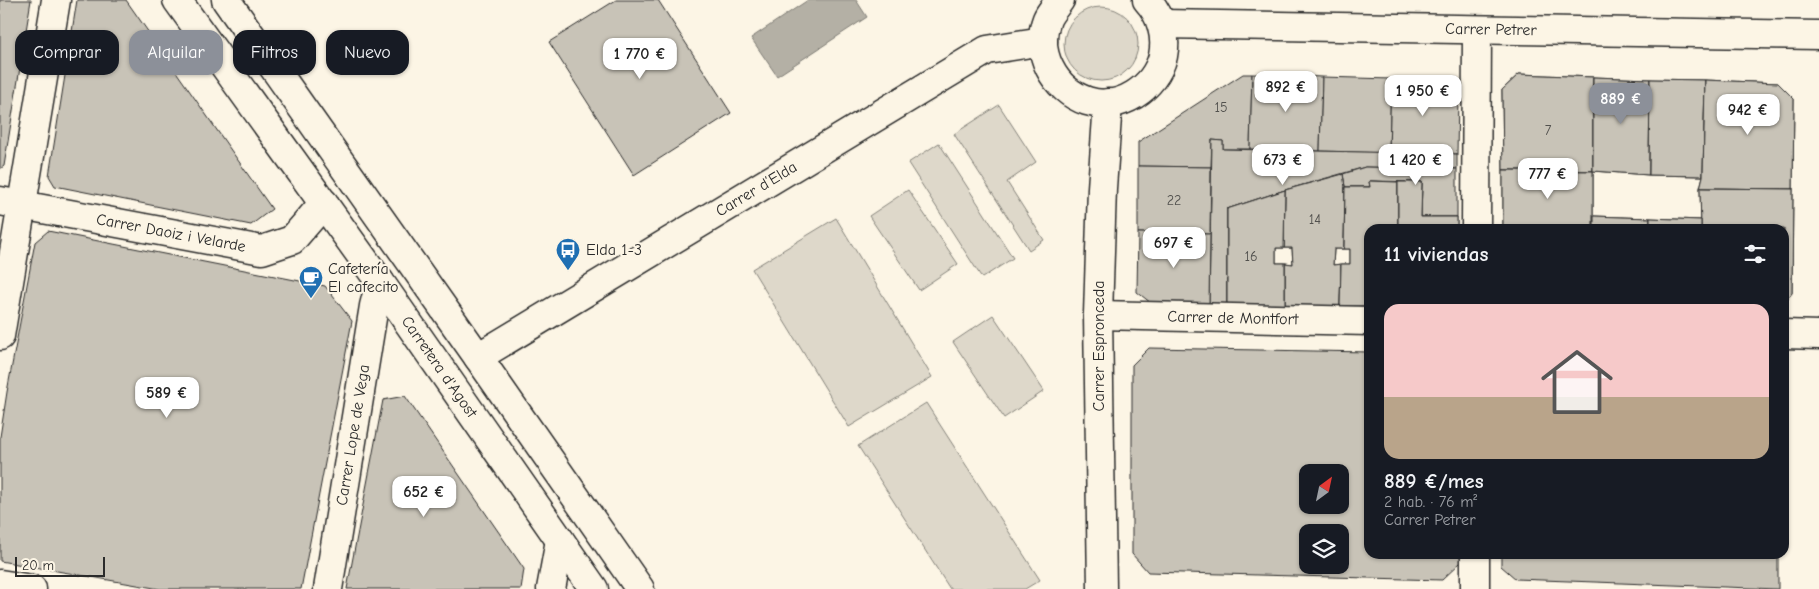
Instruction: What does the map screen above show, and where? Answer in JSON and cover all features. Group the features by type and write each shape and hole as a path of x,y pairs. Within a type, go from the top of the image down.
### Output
{"street":[{"path":"0,336 11,203 56,0"},
{"name":"Carretera d'Agost","path":"177,0 380,282 594,589"},
{"path":"226,0 640,589"},
{"path":"1060,0 1048,18 1043,42 1046,61 1056,79 1070,93 1088,102 1108,103 1130,98 1148,85 1160,67 1165,46 1162,24 1154,7 1147,0"},
{"name":"Carrer Petrer","path":"1162,24 1819,35"},
{"path":"1476,224 1477,30"},
{"name":"Carrer d’Elda","path":"448,379 478,356 987,50 1043,42"},
{"name":"Carrer Espronceda","path":"1102,589 1098,315 1102,188 1108,103"},
{"name":"Carrer Daoiz i Velarde","path":"11,203 262,250 292,240 324,203"},
{"name":"Carrer Lope de Vega","path":"328,589 374,306 380,282"},
{"name":"Carrer de Montfort","path":"1098,315 1364,322"},
{"path":"1789,334 1819,335"},
{"path":"550,589 560,540"},
{"path":"1475,559 1475,589"},
{"path":"0,584 32,589"}],"shaded area":[{"path":"808,0 856,0 867,17 777,76 751,38"},
{"path":"1101,7 1122,13 1132,23 1138,44 1132,65 1122,75 1101,81 1080,75 1070,65 1064,44 1070,23 1080,13"},
{"path":"999,105 1036,162 1007,182 1044,240 1029,250 954,134"},
{"path":"939,143 1013,258 982,278 908,163"},
{"path":"908,190 958,264 919,290 869,216"},
{"path":"836,218 932,377 849,427 752,269"},
{"path":"993,315 1044,391 1004,418 953,342"},
{"path":"926,403 1040,580 1025,589 950,589 858,446"}],"building":[{"path":"0,0 31,0 26,30 15,30 15,75 19,75 4,166 0,169"},
{"path":"77,0 126,0 147,30 129,30 129,75 178,75 272,209 251,225 55,186 49,176 65,75 119,75 119,30 72,30"},
{"path":"616,0 658,0 731,113 634,175 549,42"},
{"path":"1243,74 1252,74 1250,149 1223,149 1223,141 1212,140 1211,167 1138,166 1138,142"},
{"path":"1252,74 1322,77 1320,151 1250,149"},
{"path":"1519,74 1593,77 1593,171 1503,170 1502,90","holes":["1539,141 1555,141 1555,156 1540,156","1566,143 1577,143 1577,154 1566,154"]},
{"path":"1519,74 1593,77 1593,171 1503,170 1502,90"},
{"path":"1322,77 1391,79 1389,153 1320,151"},
{"path":"1593,77 1650,79 1649,175 1593,171","holes":["1616,144 1628,144 1629,155 1616,155"]},
{"path":"1593,77 1650,79 1649,175 1593,171"},
{"path":"1391,79 1443,80 1458,96 1457,154 1389,153"},
{"path":"1650,79 1705,80 1703,176 1649,175","holes":["1668,146 1682,146 1681,158 1668,157"]},
{"path":"1650,79 1705,80 1703,176 1649,175"},
{"path":"1705,80 1778,83 1794,99 1793,189 1700,188 1703,176","holes":["1719,146 1729,146 1729,157 1719,157","1739,147 1754,147 1754,162 1739,162"]},
{"path":"1705,80 1778,83 1794,99 1793,189 1700,188 1703,176"},
{"path":"1212,140 1223,141 1223,149 1457,154 1457,169 1365,167 1227,209 1227,306 1209,307"},
{"path":"1138,166 1211,167 1210,234 1138,233"},
{"path":"1365,167 1457,169 1457,217 1421,217 1422,182 1369,181 1370,187 1345,187 1343,174"},
{"path":"1503,170 1593,171 1593,224 1503,224","holes":["1559,191 1560,203 1547,204 1546,192"]},
{"path":"1503,170 1593,171 1593,224 1503,224"},
{"path":"1343,174 1345,187 1344,249 1334,249 1333,265 1341,264 1340,306 1285,307 1285,263 1293,264 1292,248 1284,248 1285,190","holes":["1304,248 1322,249 1322,265 1304,265"]},
{"path":"1343,174 1345,187 1344,249 1334,249 1333,265 1341,264 1340,306 1285,307 1285,263 1293,264 1292,248 1284,248 1285,190"},
{"path":"1369,181 1398,182 1398,224 1364,224 1364,250 1362,250 1361,265 1364,265 1364,306 1340,306 1341,264 1350,264 1350,249 1344,249 1345,187 1370,187"},
{"path":"1369,181 1398,182 1398,224 1364,224 1364,306 1340,306 1341,264 1350,264 1350,249 1344,249 1345,187 1370,187"},
{"path":"1398,182 1422,182 1421,217 1457,217 1457,224 1398,224"},
{"path":"1398,182 1422,182 1421,217 1457,217 1457,224 1398,224"},
{"path":"1700,188 1793,189 1792,293 1789,297 1789,224 1701,224","holes":["1733,206 1745,207 1746,219 1733,219"]},
{"path":"1700,188 1793,189 1792,293 1789,297 1789,224 1701,224"},
{"path":"1285,190 1284,248 1276,248 1276,263 1285,263 1285,307 1227,306 1227,209","holes":["1248,248 1264,249 1264,264 1248,263"]},
{"path":"1285,190 1284,248 1276,248 1276,263 1285,263 1285,307 1227,306 1227,209"},
{"path":"1594,216 1650,218 1650,224 1594,224"},
{"path":"1594,216 1650,218 1650,224 1594,224"},
{"path":"1650,218 1701,220 1701,224 1650,224"},
{"path":"1650,218 1701,220 1701,224 1650,224"},
{"path":"48,231 325,286 352,321 301,589 160,589 0,561 0,437 35,242"},
{"path":"1138,233 1210,234 1209,307 1155,306 1137,292"},
{"path":"1149,348 1364,352 1364,559 1461,559 1461,562 1442,580 1148,572 1132,554 1132,365"},
{"path":"405,396 524,569 521,589 347,589 383,400"},
{"path":"1501,559 1778,559 1778,589 1516,579 1501,566"}],"place":[{"name":"Elda 1-3","path":"568,271"},
{"name":"Cafetería El cafecito","path":"311,299"}]}
